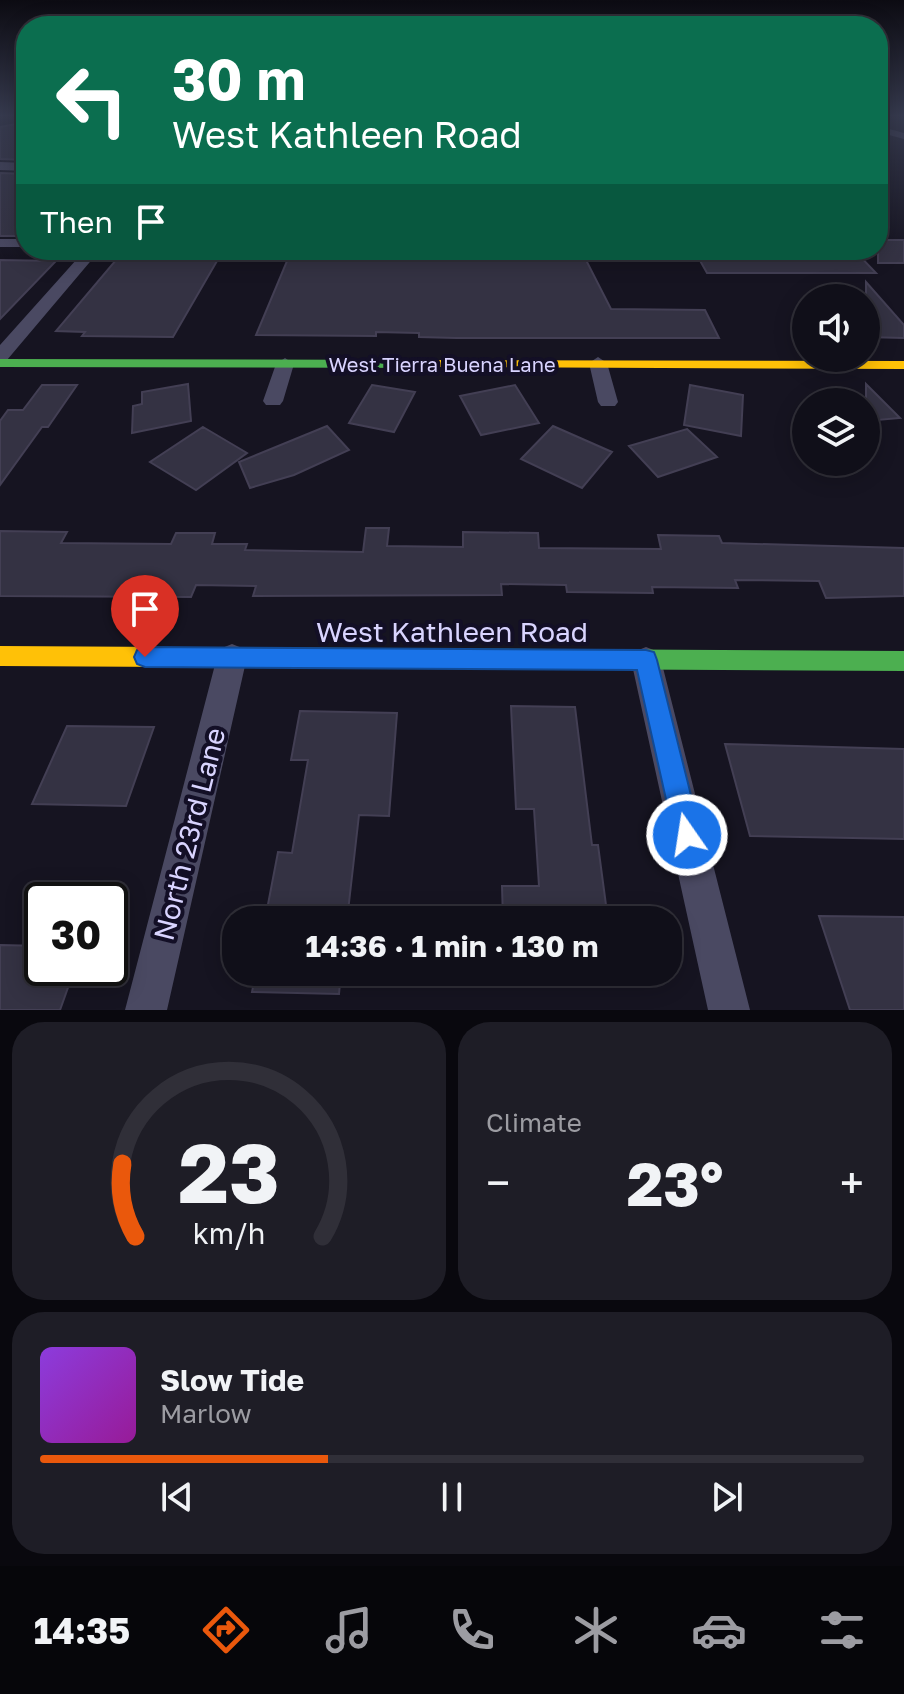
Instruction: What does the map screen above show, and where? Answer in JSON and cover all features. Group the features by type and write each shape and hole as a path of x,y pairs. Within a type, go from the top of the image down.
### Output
{"street":[{"path":"0,356 84,260"},
{"name":"West Tierra Buena Lane","path":"0,363 904,365"},
{"path":"598,363 608,402"},
{"path":"273,401 285,364"},
{"name":"West Kathleen Road","path":"0,656 904,661"},
{"name":"North 23rd Lane","path":"146,1010 232,657"},
{"path":"646,660 729,1010"}],"building":[{"path":"0,173 16,174 16,236 0,236"},
{"path":"888,240 904,240 904,263 878,263 878,260 888,260"},
{"path":"0,260 56,261 0,319"},
{"path":"116,260 217,261 173,337 82,336 85,332 56,331"},
{"path":"586,260 611,309 705,310 719,338 456,338 376,332 376,336 256,335 287,261"},
{"path":"700,260 864,260 876,273 707,273"},
{"path":"880,298 904,325 904,338 880,337"},
{"path":"188,384 191,421 132,433 133,406 142,404 142,392"},
{"path":"42,385 77,385 48,427 42,427 0,485 0,421 8,410 23,410"},
{"path":"372,385 415,392 394,432 349,423"},
{"path":"515,385 539,423 481,435 460,396"},
{"path":"690,385 743,395 741,436 684,425"},
{"path":"880,398 900,418 880,420"},
{"path":"327,426 349,450 294,475 250,488 239,462"},
{"path":"553,426 612,452 582,488 521,459"},
{"path":"203,427 247,453 196,490 150,462"},
{"path":"687,429 717,457 658,477 629,446"},
{"path":"366,528 389,528 387,546 463,547 463,532 538,533 539,548 661,549 658,535 719,536 722,543 904,548 904,596 826,598 819,581 735,580 738,588 652,587 653,593 567,592 566,585 501,584 502,595 253,596 256,586 196,585 191,597 0,596 0,531 67,532 61,543 171,544 176,533 215,533 212,544 247,544 245,550 363,552"},
{"path":"511,706 575,707 592,845 598,845 606,906 503,906 502,886 539,886 534,809 516,809"},
{"path":"300,711 397,713 389,816 359,815 349,906 268,906 278,852 292,853 308,760 291,760"},
{"path":"67,726 154,727 126,806 32,804"},
{"path":"725,744 904,749 904,839 750,836"},
{"path":"819,916 904,917 904,1010 850,1010"},
{"path":"0,945 24,946 24,986 69,986 60,1010 0,1010"},
{"path":"253,986 340,986 339,994 252,992"}],"traffic: fast":[{"path":"0,363 437,364"},
{"path":"367,658 904,661"}],"traffic: slow":[{"path":"437,364 904,365"},
{"path":"0,656 367,658"}],"route":[{"path":"145,657 646,660 687,835"}]}
